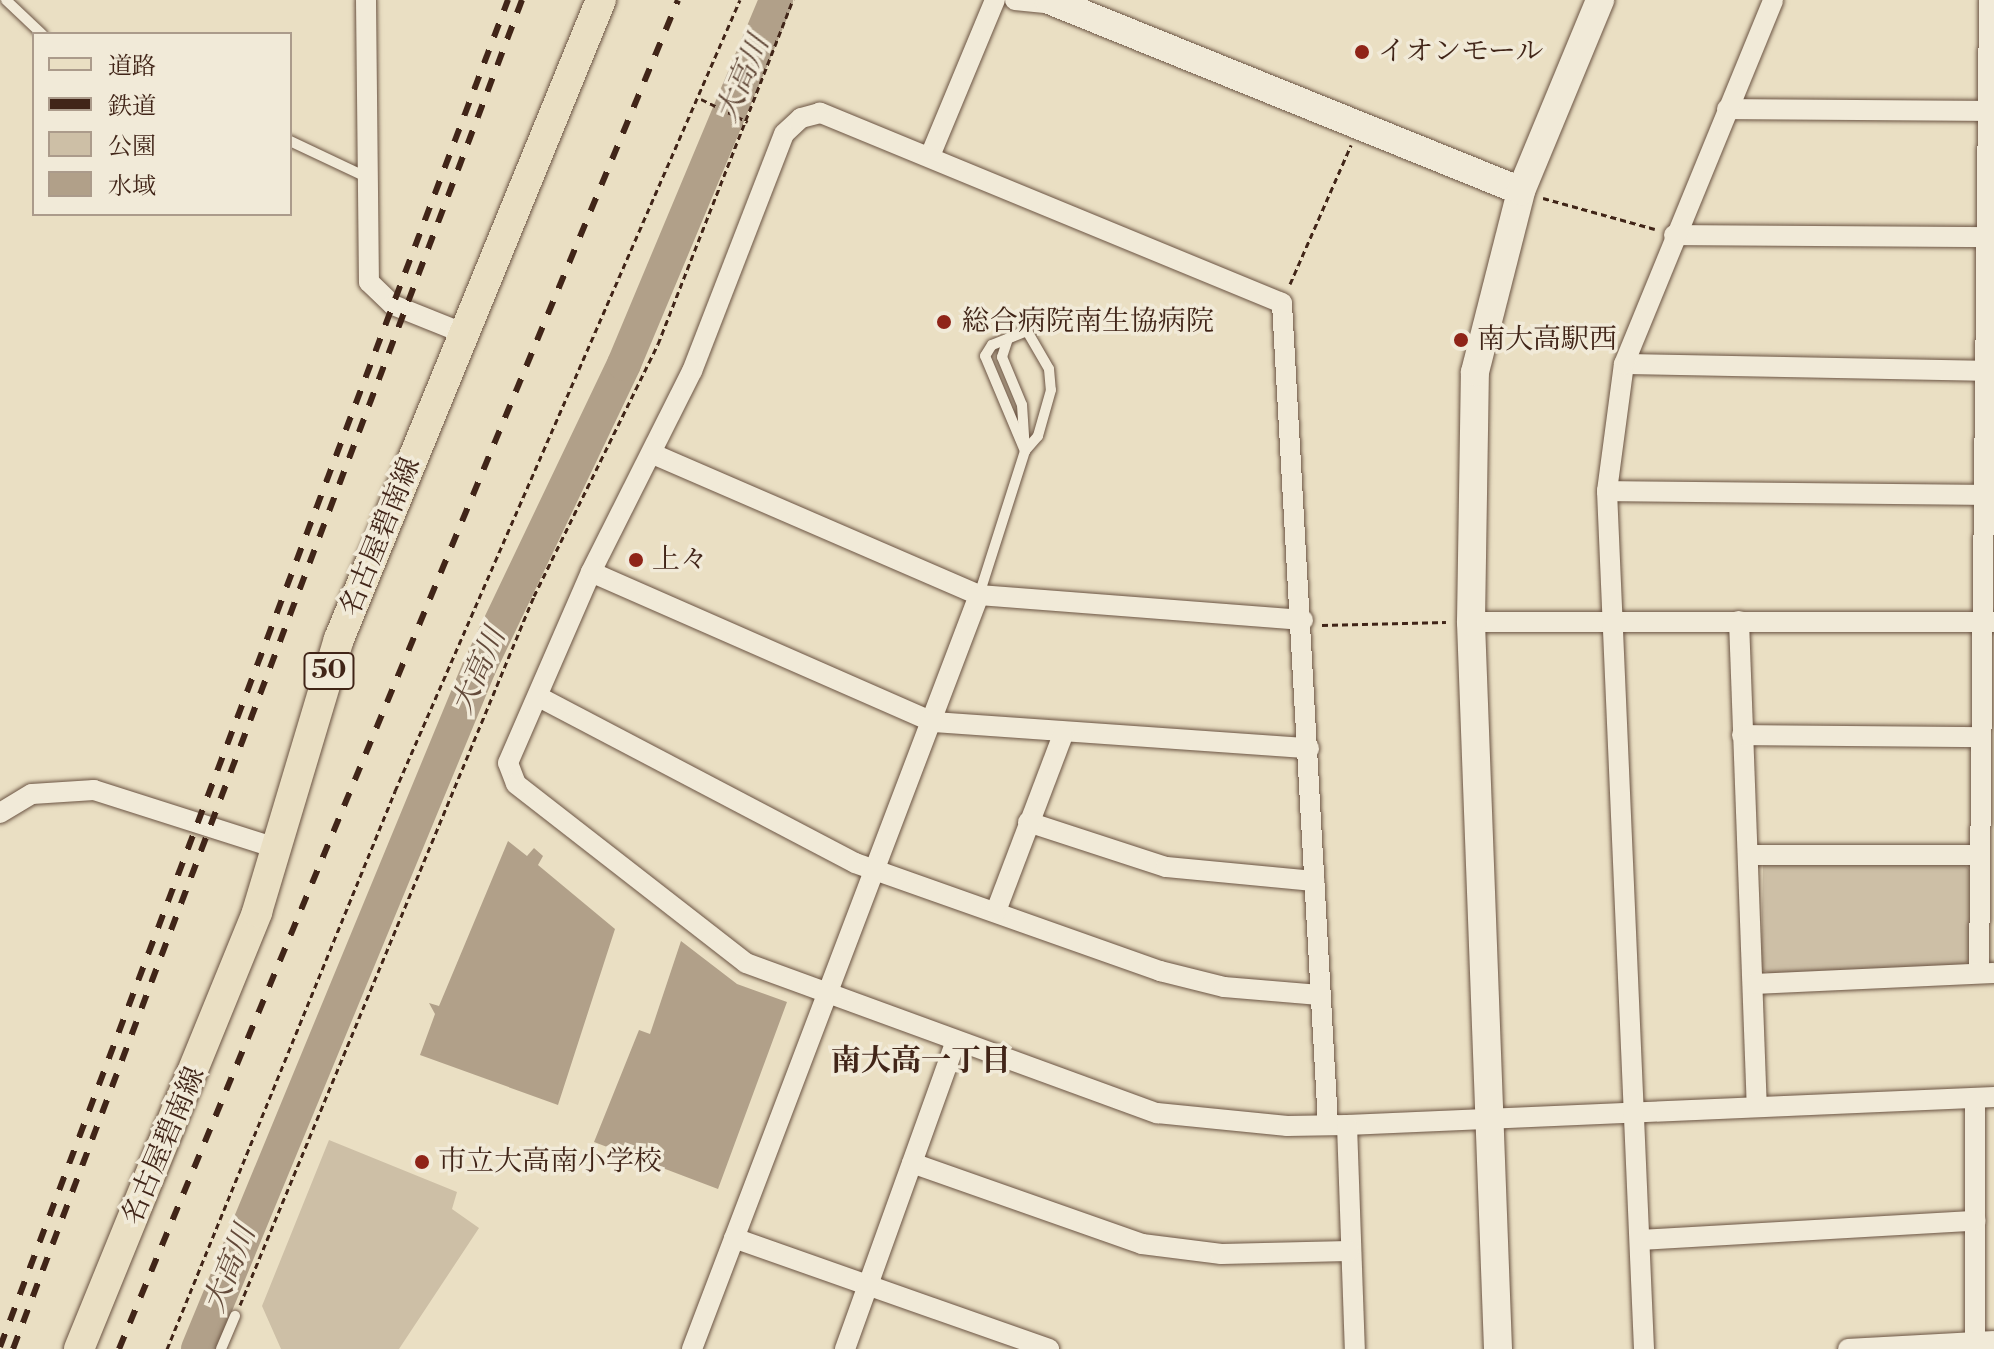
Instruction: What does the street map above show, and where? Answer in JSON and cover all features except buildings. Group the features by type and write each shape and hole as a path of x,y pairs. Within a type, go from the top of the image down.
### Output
{"main road":[{"name":"名古屋碧南線","path":"79,1349 208,1041 276,848 339,639 601,0"}],"street":[{"path":"366,0 368,275 376,293 465,334"},
{"path":"930,156 995,0"},
{"path":"1015,0 1052,2 1521,191"},
{"path":"1498,1349 1471,622 1475,372 1521,191 1600,0"},
{"path":"1644,1349 1607,491 1624,364 1674,235 1773,0"},
{"path":"1753,984 1986,973 1978,855 1980,737 1988,622 1982,495 1990,236 1987,111 1989,0"},
{"path":"1727,109 1987,111"},
{"path":"1355,1349 1337,1125 1320,995 1303,620 1282,303 820,113 784,134 653,454 591,572 508,763 516,784 746,963 823,996 1157,1113 1223,1123 1337,1125 1984,1097 1975,1221 1981,1344 1848,1349"},
{"path":"1674,235 1990,236"},
{"path":"1624,364 1984,371"},
{"path":"653,454 979,595 1303,620"},
{"path":"1607,491 1982,495"},
{"path":"591,572 933,722 1309,748"},
{"path":"692,1349 823,996 933,722 979,595"},
{"path":"1471,622 1614,619 1988,622"},
{"path":"1739,621 1757,1106"},
{"path":"539,697 875,870 1160,971 1224,987 1320,995"},
{"path":"996,911 1064,732"},
{"path":"1742,735 1980,737"},
{"path":"0,813 32,794 94,790 276,848"},
{"path":"1028,822 1166,867 1314,881"},
{"path":"1749,855 1978,855"},
{"path":"845,1349 955,1043"},
{"path":"912,1163 1142,1244 1221,1254 1349,1251"},
{"path":"1641,1240 1975,1221"},
{"path":"734,1238 1049,1349"}],"lane":[{"path":"6,0 40,32"},
{"path":"292,142 366,177"},
{"path":"1034,336 1049,369 1038,436 1025,451 985,356 1008,339 1034,336"},
{"path":"979,595 1025,451 1022,405 1002,357 1008,339"},
{"path":"221,1349 235,1316"}],"path":[{"path":"167,1349 401,776 740,0"},
{"path":"235,1316 534,596 658,344 748,122 793,0"},
{"path":"699,98 748,122"},
{"path":"1282,303 1359,126"},
{"path":"1521,191 1674,235"},
{"path":"1303,620 1471,622"}],"green space":[{"path":"1763,862 1963,863 1971,871 1971,959 1963,965 1771,974 1761,969"},
{"path":"329,1140 457,1192 452,1209 479,1228 399,1349 281,1349 262,1306"}],"water":[{"path":"508,841 527,856 534,848 543,856 538,865 615,929 558,1105 420,1055 435,1014 429,1003 439,1006"},
{"path":"681,941 737,984 787,1002 718,1189 594,1142 639,1030 650,1034"}],"waterway":[{"name":"大高川","path":"198,1349 479,668 624,364 776,0"}],"railway":[{"path":"0,1347 508,0"},
{"path":"13,1349 522,0"},
{"path":"119,1349 678,0"}],"place":[{"name":"イオンモール","path":"1362,52"},
{"name":"総合病院南生協病院","path":"944,322"},
{"name":"南大高駅西","path":"1461,340"},
{"name":"上々","path":"636,560"},
{"name":"市立大高南小学校","path":"422,1162"}],"district":[{"name":"南大高一丁目","path":"921,1061"}]}
